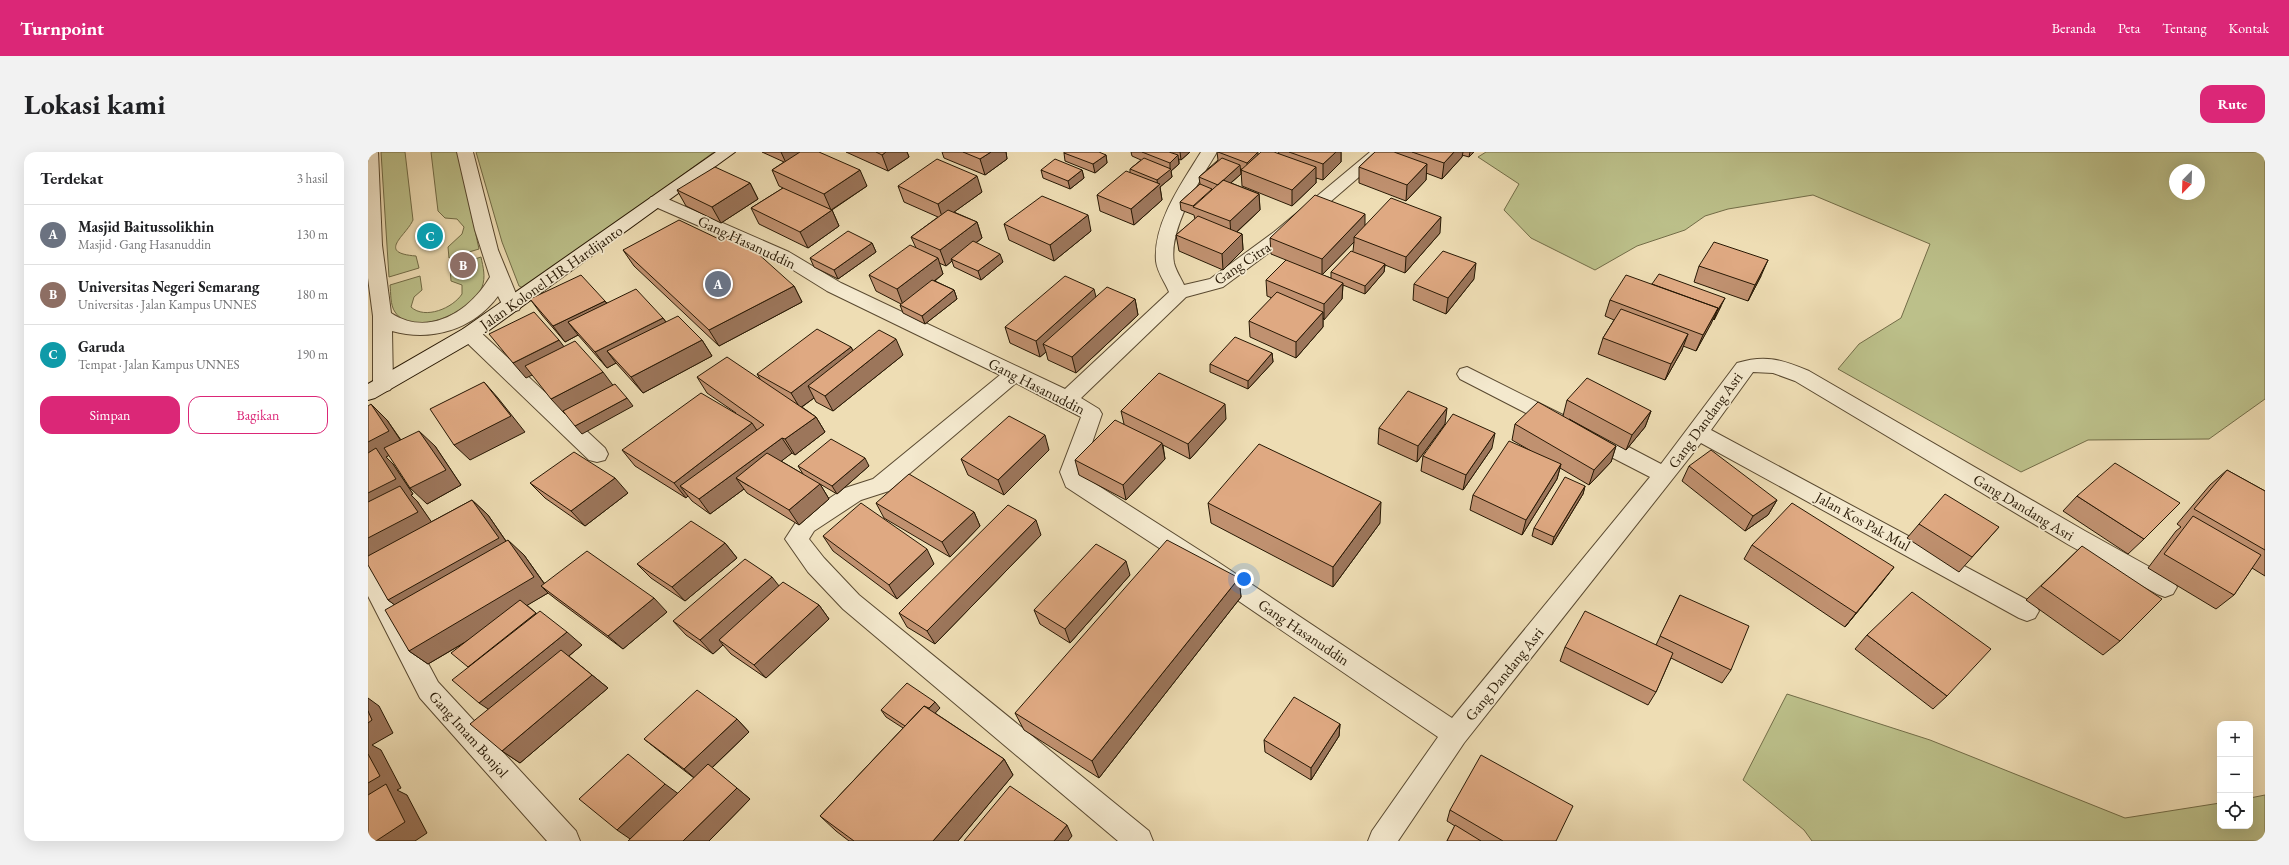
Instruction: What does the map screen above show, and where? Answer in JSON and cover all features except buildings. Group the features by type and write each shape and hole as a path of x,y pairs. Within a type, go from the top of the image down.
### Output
{"street":[{"path":"370,152 373,245 382,316 375,389"},
{"path":"465,152 478,210 498,279 512,306"},
{"name":"Jalan Kolonel HR Hardijanto","path":"375,389 470,334 512,306 727,152"},
{"path":"1179,293 1165,263 1166,244 1181,197 1209,152"},
{"name":"Gang Citra","path":"1067,399 1179,293 1216,284 1280,236 1380,152"},
{"name":"Gang Hasanuddin","path":"657,201 783,256 834,287 1067,399 1092,414 1071,472 1074,481 1217,573 1455,734"},
{"path":"382,316 390,324 399,328 432,329 444,325 476,307 494,290 498,279"},
{"path":"470,334 597,454"},
{"name":"Gang Dandang Asri","path":"1382,841 1455,734 1698,432 1744,368 1756,363 1770,364 1802,376 2077,538 2165,587"},
{"path":"1014,374 881,485 853,494 806,525 796,539 816,565 851,602 1139,841"},
{"path":"1467,374 1664,475"},
{"name":"Jalan Kos Pak Mul","path":"1698,432 2027,611"},
{"name":"Gang Imam Bonjol","path":"368,573 429,690 555,838"}],"green space":[{"path":"381,152 405,152 413,220 400,238 396,248 404,254 416,256 419,268 389,277"},
{"path":"431,152 458,152 479,249 449,258 448,247 462,234 464,227 457,219 445,218 438,211"},
{"path":"476,152 714,152 525,289 519,286 502,242"},
{"path":"1486,152 2265,152 2265,399 2209,439 2088,440 2021,472 1838,369 1859,344 1901,318 1930,244 1813,195 1728,209 1705,216 1685,230 1637,246 1595,270 1531,238 1504,210 1519,184 1478,157"},
{"path":"481,257 484,276 482,287 467,305 455,313 442,319 415,323 404,320 393,309 390,285 420,276 422,290 414,297 411,307 417,311 424,312 438,311 446,308 462,294 462,285 451,281 450,267"},
{"path":"1787,694 1930,740 2125,818 2217,803 2217,829 2253,829 2253,797 2265,795 2265,841 1812,841 1804,830 1743,780"}],"place":[{"name":"Garuda","path":"430,236"},
{"name":"Universitas Negeri Semarang","path":"463,265"},
{"name":"Masjid Baitussolikhin","path":"718,284"}]}
